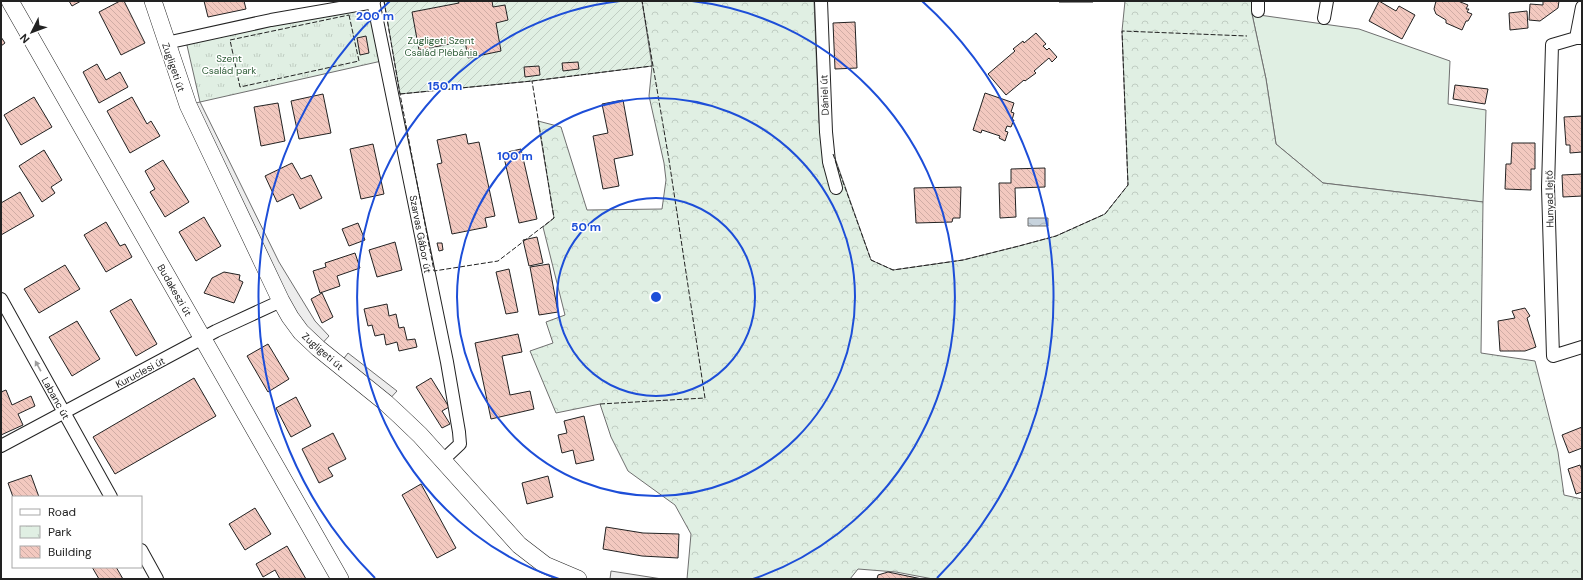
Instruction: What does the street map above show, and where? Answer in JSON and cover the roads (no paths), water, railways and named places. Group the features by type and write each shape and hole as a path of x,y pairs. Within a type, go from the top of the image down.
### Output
{"street":[{"name":"Budakeszi út","path":"10,1 340,579"},
{"name":"Zugligeti út","path":"152,1 188,105 281,301 301,332 318,348 386,402 420,435 519,545 554,575 578,579"},
{"name":"Dániel út","path":"821,1 826,132 829,162 836,188"},
{"path":"1324,18 1327,1"},
{"path":"166,43 271,20 374,2"},
{"name":"Szarvas Gábor út","path":"374,2 447,362 459,432 460,444 442,461"},
{"path":"1579,38 1582,7"},
{"name":"Hunyad lejtő","path":"1579,38 1552,44 1548,187 1554,356 1582,347"},
{"name":"Labanc út","path":"1,299 110,496"},
{"name":"Kuruclesi út","path":"1,446 202,339 281,301"},
{"path":"142,552 157,579"}],"water":[{"path":"1028,218 1048,218 1048,226 1028,226"}],"park label":[{"name":"Zugligeti Szent Család Plébánia","path":"441,46"},
{"name":"Szent Család park","path":"229,64"}]}
